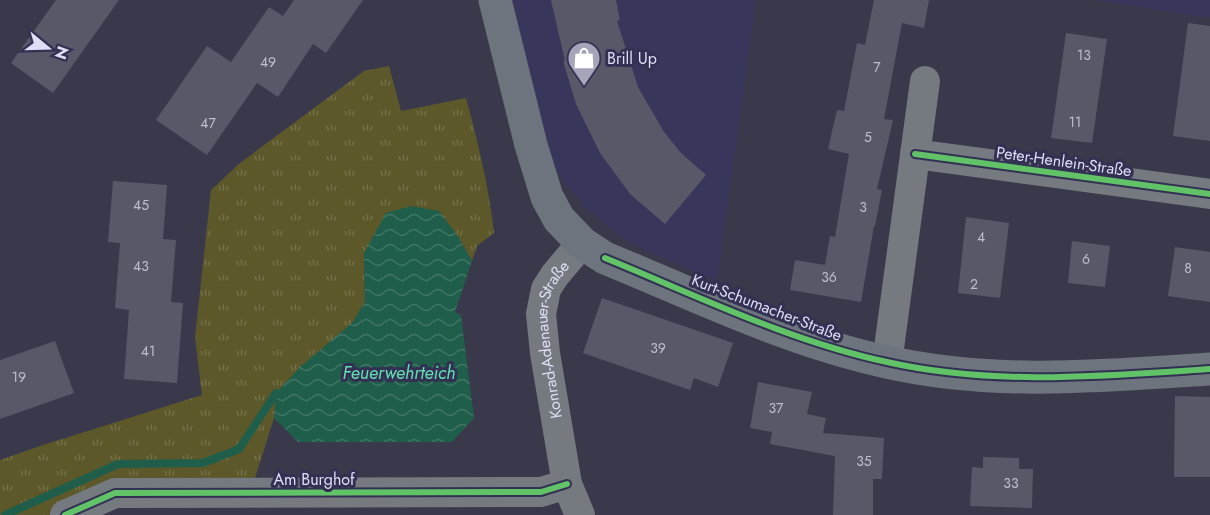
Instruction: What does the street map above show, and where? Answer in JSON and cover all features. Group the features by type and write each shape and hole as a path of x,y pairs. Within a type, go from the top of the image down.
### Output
{"main road":[{"name":"Kurt-Schumacher-Straße","path":"495,0 531,145 547,197 559,219 582,243 605,258 811,342 888,363 983,376 1053,377 1210,369"}],"street":[{"path":"888,363 925,81"},
{"name":"Peter-Henlein-Straße","path":"915,154 1210,194"},
{"name":"Konrad-Adenauer-Straße","path":"580,515 567,484 545,353 541,314 546,289 582,243"},
{"name":"Am Burghof","path":"65,515 115,493 541,492 567,484"}],"shaded area":[{"path":"507,0 756,0 717,282 628,242 586,208 563,180 552,161"},
{"path":"1094,0 1210,0 1210,18"}],"green space":[{"path":"389,66 401,111 466,98 483,165 494,233 477,246 472,261 457,235 364,253 365,302 353,322 277,393 274,418 255,478 65,515 0,515 0,460 202,395 195,337 211,190 240,163 364,71"}],"water":[{"name":"Feuerwehrteich","path":"411,206 439,211 457,235 472,261 455,312 461,315 474,418 452,442 298,442 274,418 276,393 300,367 353,322 365,302 364,253 386,213"}],"building":[{"path":"56,0 119,0 53,93 11,63"},
{"path":"294,0 363,0 326,53 313,44 278,97 257,83 207,155 156,120 207,46 231,62 269,7 283,16"},
{"path":"551,0 616,0 620,20 617,21 638,87 664,132 681,153 706,175 665,224 630,194 600,153 576,104 563,61 565,61"},
{"path":"874,0 929,0 924,28 902,23 884,119 893,120 877,189 882,190 861,302 790,290 795,260 825,265 830,236 835,237 849,154 828,149 837,110 844,111 857,43 865,45"},
{"path":"1188,23 1210,26 1210,141 1173,136"},
{"path":"1066,33 1107,39 1092,143 1051,138"},
{"path":"113,181 167,185 163,239 176,240 171,302 183,303 177,383 124,379 129,310 115,308 120,243 108,242"},
{"path":"966,217 1009,223 1000,298 958,293"},
{"path":"1072,241 1110,246 1105,287 1068,283"},
{"path":"1175,247 1210,252 1210,302 1168,296"},
{"path":"602,298 733,343 718,387 694,378 690,390 583,353"},
{"path":"55,341 74,393 0,419 0,360"},
{"path":"758,382 812,392 807,414 826,418 823,433 884,438 882,479 873,479 873,515 833,515 835,456 770,444 772,432 750,428"},
{"path":"1175,396 1210,397 1210,477 1174,477"},
{"path":"983,457 1019,458 1019,469 1033,469 1032,508 970,506 972,467 983,468"}],"waterway":[{"path":"5,515 118,464 203,463 239,449 276,393"}],"cycle path":[{"path":"915,154 1210,194"},
{"path":"605,258 779,330 887,362 967,374 1008,377 1089,376 1210,369"},
{"path":"65,515 115,493 541,492 567,484"}],"place":[{"name":"Brill Up","path":"584,87"}]}
